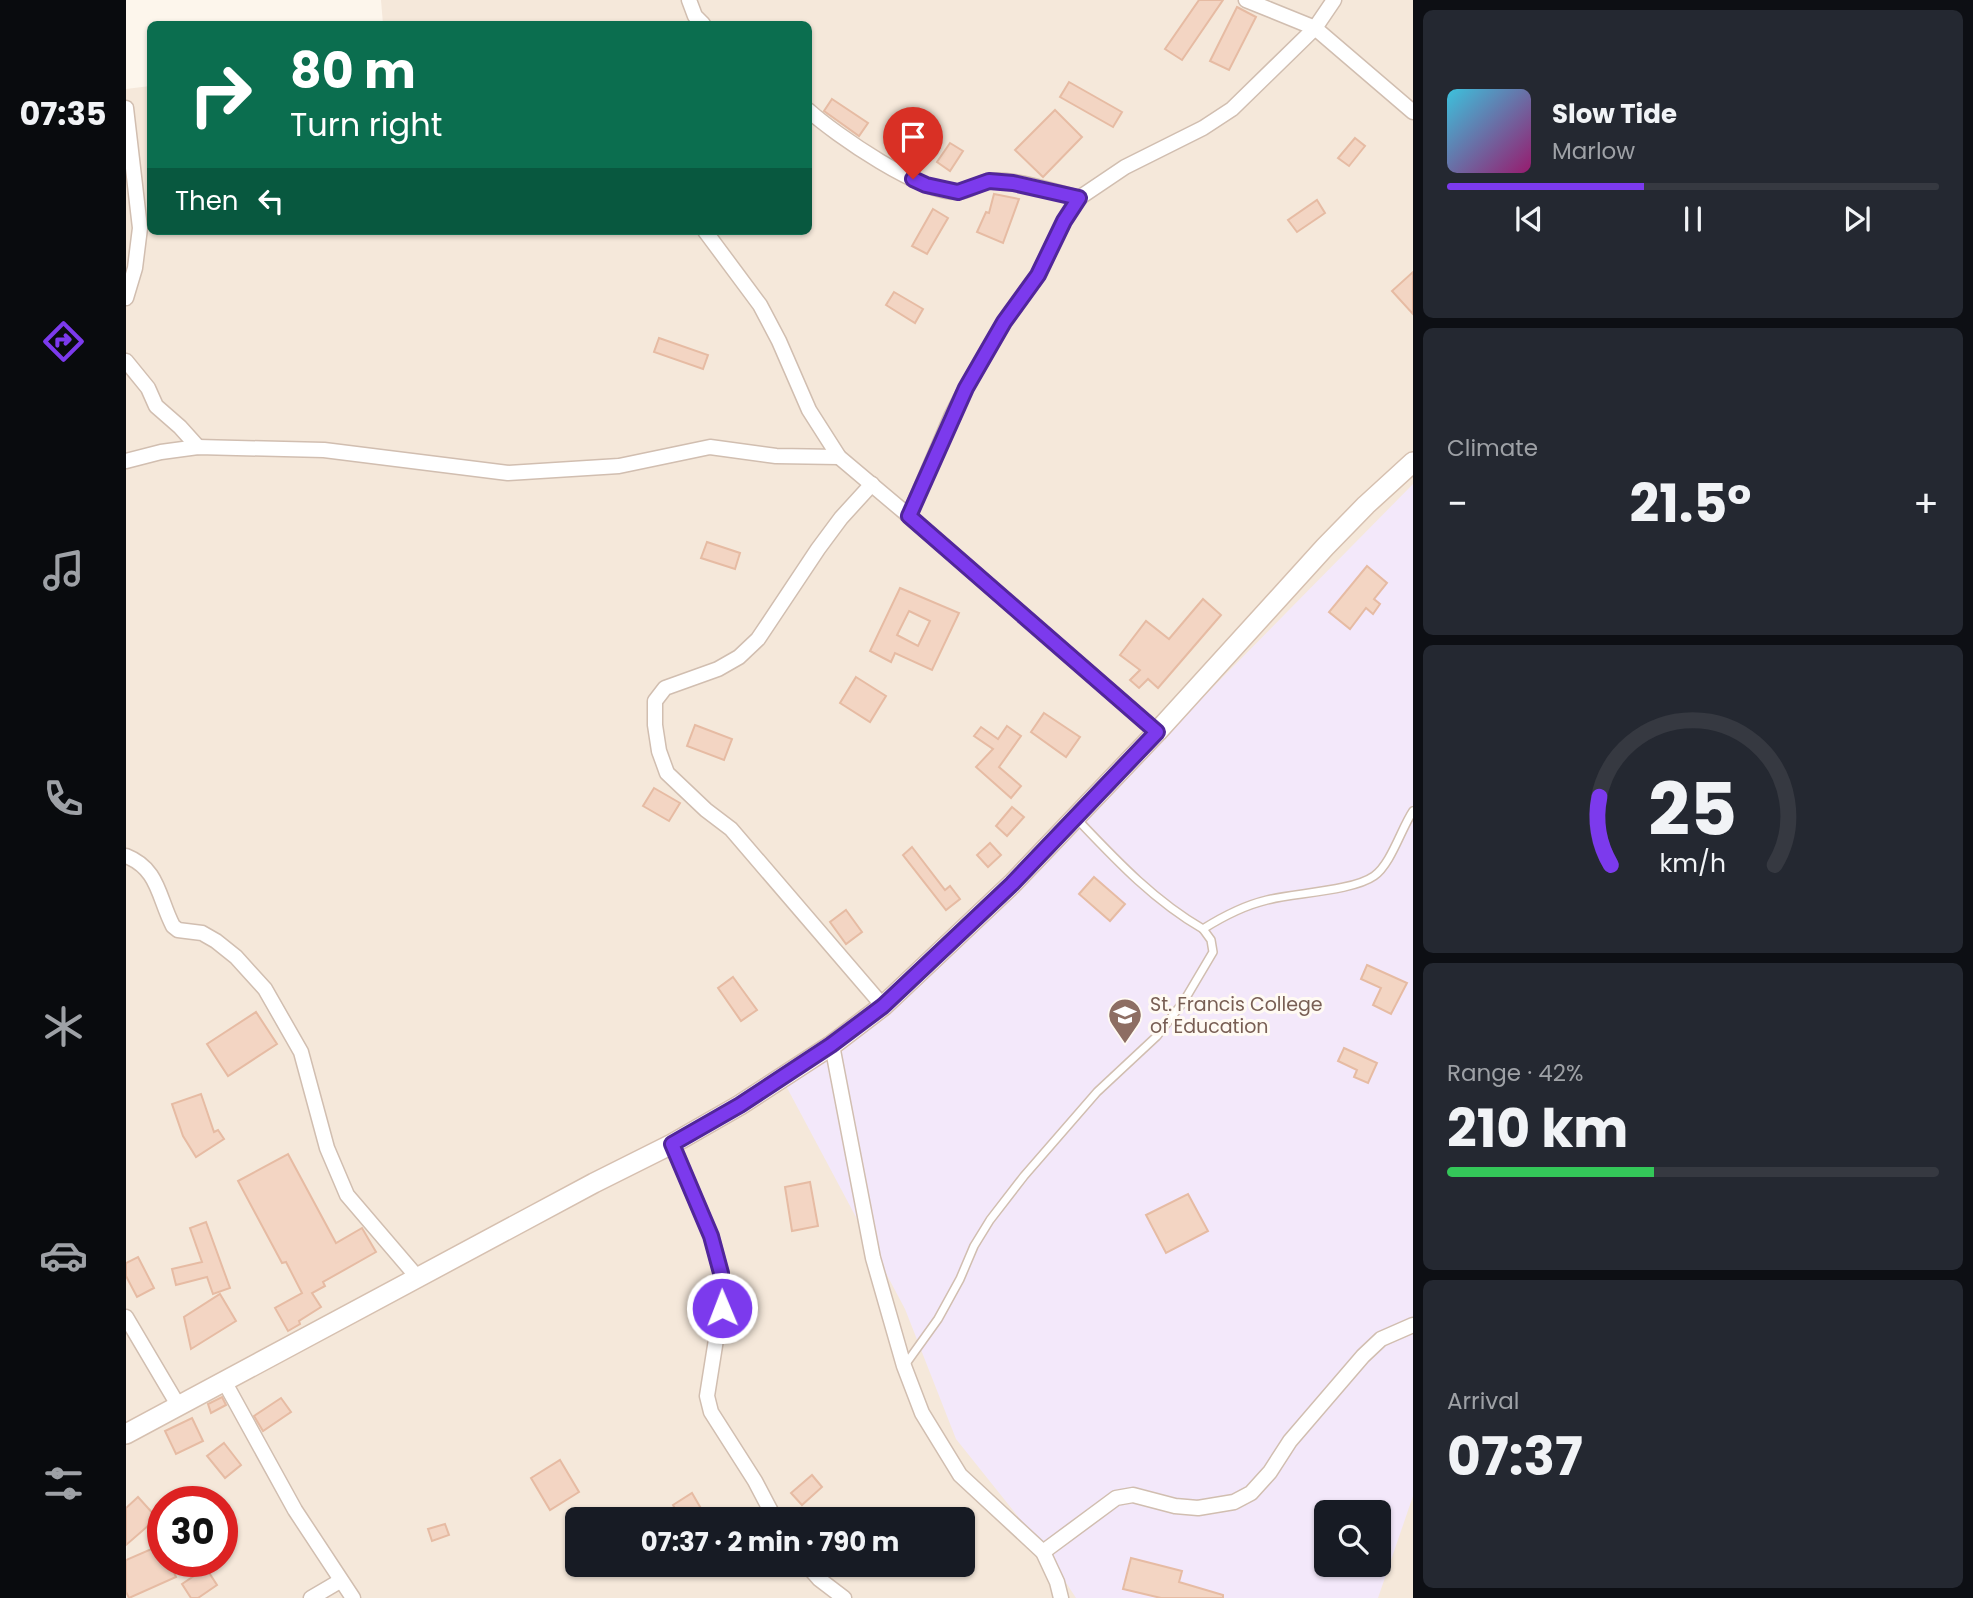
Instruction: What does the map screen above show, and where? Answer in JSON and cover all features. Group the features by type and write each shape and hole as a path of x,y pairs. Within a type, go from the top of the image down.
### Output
{"main road":[{"path":"126,1434 672,1144 740,1105 831,1045 883,1006 1012,884 1157,732 1325,547 1413,461"}],"street":[{"path":"689,0 695,16 700,21"},
{"path":"1246,0 1315,28 1413,112"},
{"path":"909,516 966,388 1004,322 1038,275 1064,221 1079,198 1125,167 1203,128 1233,109 1315,28 1334,0"},
{"path":"126,108 139,228 135,268 126,298"},
{"path":"812,114 860,149 926,185 958,192 989,181 1013,183 1079,198"},
{"path":"708,235 760,305 809,410 839,457 1157,732"},
{"path":"126,361 148,388 156,406 198,447"},
{"path":"126,461 198,447 324,450 508,473 619,466 710,447 776,456 839,457"},
{"path":"872,484 833,528 758,639 739,657 718,670 665,688 656,701 654,725 667,773 745,843 883,1006"},
{"path":"126,856 141,862 149,871 173,926 178,930 202,933 216,941 236,957 265,989 301,1052 318,1120 340,1182 347,1195 418,1278"},
{"path":"831,1045 873,1258 904,1366 922,1413 960,1475 1042,1552 1057,1582 1061,1598"},
{"path":"672,1144 711,1236 721,1273 722,1308 707,1396 711,1412 769,1507"},
{"path":"126,1317 178,1405"},
{"path":"1042,1552 1116,1498 1133,1495 1175,1506 1198,1508 1234,1502 1251,1493 1270,1472 1290,1441 1363,1356 1381,1339 1413,1325"},
{"path":"224,1381 295,1510 353,1598"},
{"path":"817,1577 844,1598"},
{"path":"312,1598 340,1581"}],"lane":[{"path":"1203,929 1218,919 1267,900 1347,886 1374,876 1389,857 1413,811"},
{"path":"904,1366 938,1319 960,1279 974,1245 999,1209 1097,1092 1157,1036 1184,1001 1213,951 1211,940 1203,929 1181,916 1136,880 1074,816"}],"shaded area":[{"path":"381,0 1413,0 1413,1598 126,1598 126,89 147,86 147,235 812,235 812,21 383,21"},
{"name":"St. Francis College of Education","path":"1413,484 1413,1496 1391,1560 1391,1500 1314,1500 1314,1577 1385,1577 1378,1598 1076,1598 1044,1549 956,1439 905,1309 785,1084 1156,745"}],"building":[{"path":"1199,0 1223,0 1182,60 1165,49"},
{"path":"1237,7 1256,17 1229,70 1210,61"},
{"path":"1069,82 1122,112 1113,127 1060,97"},
{"path":"832,99 868,123 859,136 824,111"},
{"path":"1055,110 1082,137 1043,177 1015,150"},
{"path":"1355,138 1365,146 1349,166 1338,158"},
{"path":"950,143 963,151 950,171 937,162"},
{"path":"994,194 1019,199 1003,243 977,232 986,212 989,213"},
{"path":"1317,200 1325,213 1297,232 1288,220"},
{"path":"933,209 948,218 927,254 912,246"},
{"path":"1413,272 1413,314 1392,291"},
{"path":"894,292 923,309 915,323 886,305"},
{"path":"659,338 708,355 703,369 654,352"},
{"path":"707,542 740,553 735,569 701,558"},
{"path":"1367,566 1387,583 1374,599 1380,604 1373,614 1366,608 1350,629 1329,612"},
{"path":"900,588 959,613 932,670 895,653 891,662 870,651","holes":["909,611 930,621 918,646 897,635"]},
{"path":"1203,599 1221,615 1158,688 1148,679 1139,688 1130,680 1140,670 1120,655 1146,621 1169,639"},
{"path":"856,677 886,696 870,722 840,703"},
{"path":"1044,713 1080,737 1066,757 1031,732"},
{"path":"695,725 732,739 724,760 687,746"},
{"path":"1007,726 1021,736 999,767 1021,786 1011,798 976,767 993,749 974,736 981,727 998,739"},
{"path":"654,788 680,803 669,821 643,806"},
{"path":"1012,807 1024,817 1007,836 996,826"},
{"path":"990,843 1001,855 988,867 977,855"},
{"path":"912,847 945,890 950,886 960,899 946,910 903,855"},
{"path":"1094,877 1125,904 1110,921 1079,894"},
{"path":"846,910 862,932 846,944 830,922"},
{"path":"1367,965 1407,983 1391,1014 1373,1005 1381,988 1361,979"},
{"path":"733,977 757,1010 741,1021 718,988"},
{"path":"256,1012 277,1044 228,1076 207,1044"},
{"path":"1344,1048 1377,1063 1368,1083 1354,1077 1357,1070 1338,1061"},
{"path":"201,1094 214,1132 218,1130 224,1139 196,1157 183,1136 172,1104"},
{"path":"288,1154 336,1243 362,1228 376,1252 323,1282 325,1286 312,1293 321,1307 288,1331 275,1308 302,1293 286,1262 282,1263 238,1181"},
{"path":"810,1182 818,1226 792,1231 785,1187"},
{"path":"1188,1194 1208,1231 1166,1253 1146,1215"},
{"path":"206,1222 230,1288 213,1294 207,1277 176,1285 172,1269 202,1262 190,1228"},
{"path":"138,1257 154,1288 137,1297 126,1276 126,1263"},
{"path":"220,1294 236,1321 191,1349 184,1317"},
{"path":"222,1397 226,1405 211,1413 208,1404"},
{"path":"281,1398 291,1412 263,1431 254,1416"},
{"path":"192,1418 203,1441 176,1454 165,1431"},
{"path":"224,1443 241,1465 225,1478 207,1456"},
{"path":"560,1460 579,1492 550,1510 531,1478"},
{"path":"812,1475 822,1487 802,1505 791,1493"},
{"path":"692,1493 700,1507 674,1507 673,1505"},
{"path":"138,1497 147,1507 147,1527 126,1545 126,1508"},
{"path":"445,1524 449,1535 432,1541 428,1529"},
{"path":"147,1551 147,1577 176,1577 129,1598 126,1592 126,1560"},
{"path":"1131,1558 1182,1571 1179,1582 1223,1595 1223,1598 1161,1598 1123,1589"},
{"path":"192,1577 212,1577 217,1585 198,1598 191,1598 182,1584"}],"place":[{"name":"St. Francis College of Education","path":"1125,1045"}],"route":[{"path":"722,1308 721,1273 711,1236 672,1144 740,1105 831,1045 883,1006 1012,884 1157,732 909,516 966,388 1004,322 1038,275 1064,221 1079,198 1013,183 989,181 958,192 926,185 913,179"}]}
